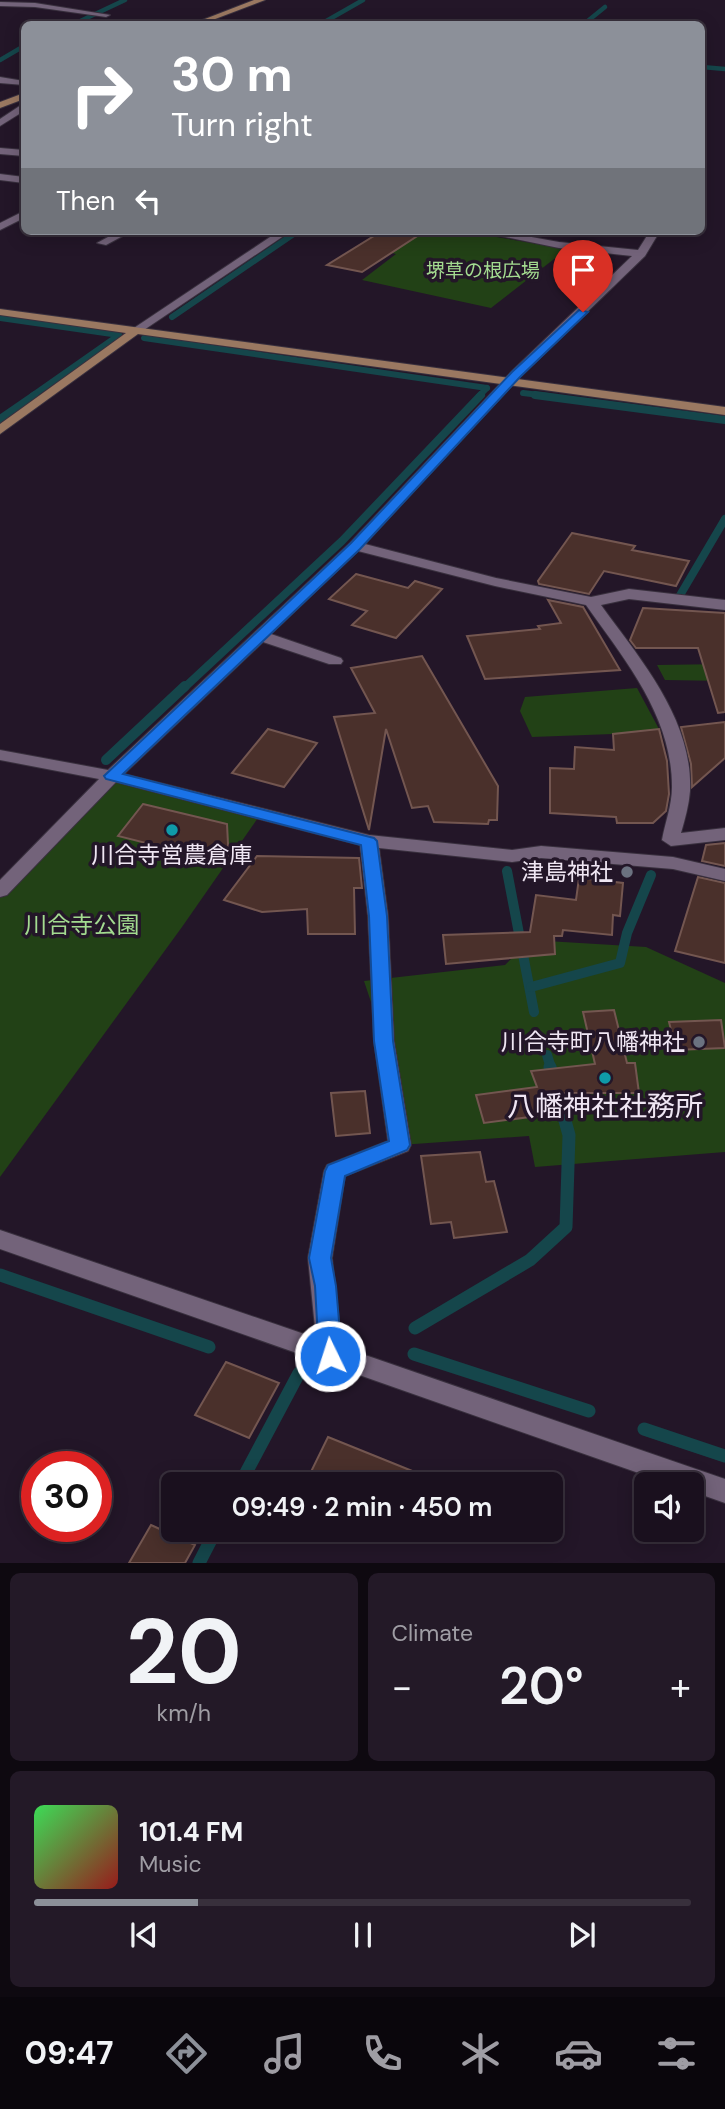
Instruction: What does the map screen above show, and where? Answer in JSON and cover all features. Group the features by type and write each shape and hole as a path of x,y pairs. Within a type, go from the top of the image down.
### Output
{"street":[{"path":"204,21 261,0"},
{"path":"218,21 274,0"},
{"path":"0,4 35,5 106,15"},
{"path":"0,80 21,84"},
{"path":"0,97 21,86"},
{"path":"0,105 21,97"},
{"path":"0,123 21,109"},
{"path":"0,151 21,153"},
{"path":"0,177 21,180"},
{"path":"0,227 21,216"},
{"path":"102,243 119,235"},
{"path":"0,430 134,332 280,235"},
{"path":"503,235 559,245 641,254"},
{"path":"0,891 112,776 355,546 510,382 641,254 653,235"},
{"path":"0,312 725,411"},
{"path":"355,546 495,582 591,601 629,594 725,606"},
{"path":"591,601 650,685 675,739 681,788 671,840 673,863"},
{"path":"260,636 335,661"},
{"path":"0,755 112,776 369,841 512,856 541,852 673,863 725,875"},
{"path":"671,840 725,834"},
{"path":"330,1356 326,1286 320,1258 335,1171 400,1145 384,1041 378,916 369,841"},
{"path":"0,1239 330,1356 725,1491"}],"green space":[{"name":"堺草の根広場","path":"393,235 485,235 567,249 491,308 362,280 396,254 375,249"},
{"path":"725,664 725,681 665,680 657,665"},
{"path":"637,688 659,729 532,737 520,711 525,697"},
{"name":"川合寺公園","path":"112,776 260,815 0,1177 0,892"},
{"path":"530,940 646,947 725,983 725,1152 535,1167 529,1136 400,1145 384,1041 364,981 505,965"}],"building":[{"path":"376,235 419,235 362,272 327,265"},
{"path":"572,533 635,546 632,550 689,561 676,586 604,571 589,594 539,584 538,581"},
{"path":"356,574 408,588 415,581 442,589 396,638 352,625 367,611 329,599"},
{"path":"548,600 583,607 620,670 485,679 467,636 540,629 538,626 561,623"},
{"path":"643,608 725,613 725,712 718,713 698,648 636,648 630,640"},
{"path":"422,656 498,786 497,820 489,820 488,824 434,822 428,806 412,808 386,729 369,830 334,717 375,713 351,668"},
{"path":"725,722 725,758 692,787 691,764 681,727"},
{"path":"268,729 317,743 284,787 232,773"},
{"path":"659,729 667,761 669,794 666,811 653,823 617,823 616,817 550,813 550,768 574,769 575,747 614,750 613,734"},
{"name":"川合寺営農倉庫","path":"143,804 227,824 229,864 118,836"},
{"path":"725,843 725,866 702,861 706,845"},
{"path":"257,856 359,858 362,888 354,888 355,934 308,934 307,909 262,912 224,900"},
{"path":"698,877 725,883 725,963 675,951"},
{"path":"579,878 623,883 620,916 613,915 612,935 563,930 562,936 554,936 555,954 446,964 443,935 530,932 536,895 576,900"},
{"path":"614,1010 627,1063 635,1063 639,1093 546,1093 553,1114 484,1123 476,1095 537,1087 531,1071 595,1064 583,1012"},
{"name":"川合寺町八幡神社","path":"721,1020 725,1048 676,1050 669,1022"},
{"path":"365,1091 370,1133 336,1136 331,1093"},
{"path":"480,1152 486,1182 494,1181 507,1232 454,1238 451,1222 431,1224 421,1156"},
{"path":"226,1362 279,1383 249,1438 195,1415"},
{"path":"328,1437 415,1472 311,1472"},
{"path":"151,1525 161,1530 161,1542 188,1542 195,1545 185,1563 129,1563"}],"waterway":[{"path":"80,21 125,0"},
{"path":"326,21 363,0"},
{"path":"588,21 605,7"},
{"path":"0,60 21,48"},
{"path":"705,67 725,69"},
{"path":"172,317 292,235"},
{"path":"0,318 119,335 32,396"},
{"path":"144,338 487,388 479,396"},
{"path":"523,393 548,396"},
{"path":"0,419 35,395"},
{"path":"184,688 342,541 481,395"},
{"path":"535,395 725,420"},
{"path":"679,597 725,519"},
{"path":"106,760 185,686"},
{"path":"507,871 534,1012"},
{"path":"531,987 620,963 627,933 651,875"},
{"path":"547,1055 551,1068"},
{"path":"415,1328 530,1260 566,1227 569,1135 550,1067"},
{"path":"0,1275 209,1347"},
{"path":"414,1354 589,1411"},
{"path":"246,1472 299,1373"},
{"path":"644,1429 725,1456"},
{"path":"199,1563 210,1542"}],"place":[{"name":"川合寺営農倉庫","path":"172,830"},
{"name":"津島神社","path":"627,872"},
{"name":"川合寺町八幡神社","path":"699,1042"},
{"name":"八幡神社社務所","path":"605,1078"}],"route":[{"path":"330,1356 326,1286 320,1258 335,1171 400,1145 384,1041 378,916 369,841 112,776 355,546 516,374 583,312"}]}
